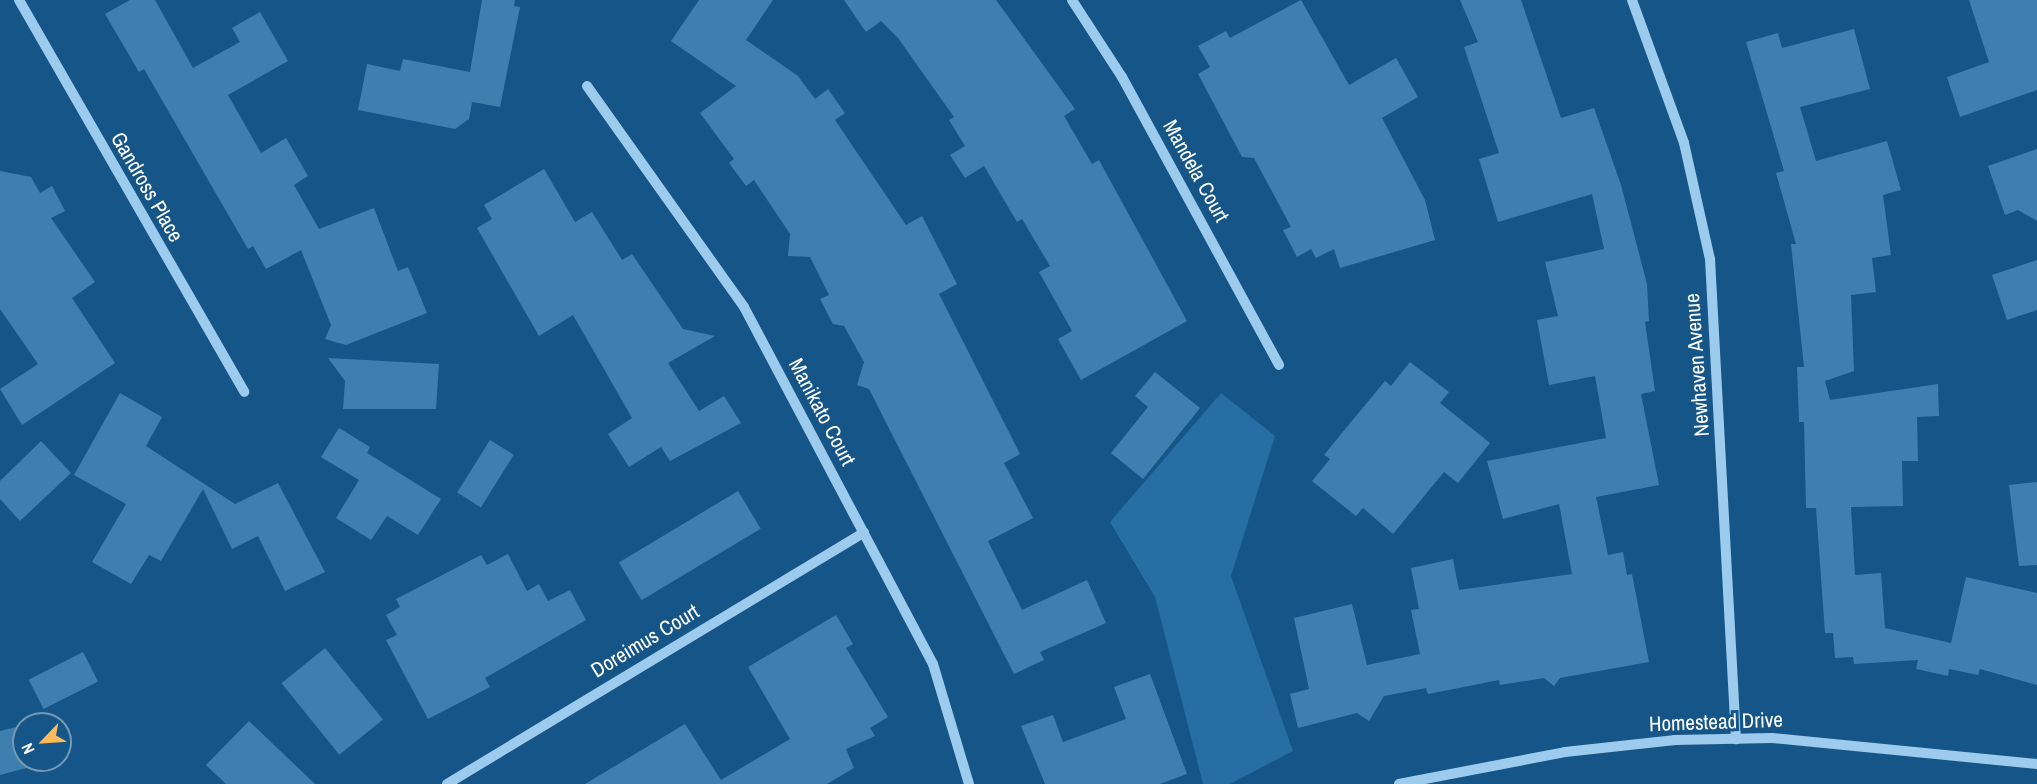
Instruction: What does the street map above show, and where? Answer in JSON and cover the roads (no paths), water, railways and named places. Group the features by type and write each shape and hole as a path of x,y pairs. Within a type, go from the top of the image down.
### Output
{"street":[{"name":"Gandross Place","path":"19,0 244,392"},
{"name":"Mandela Court","path":"1072,0 1122,77 1279,365"},
{"name":"Newhaven Avenue","path":"1632,0 1684,143 1710,259 1736,739"},
{"name":"Manikato Court","path":"587,86 744,307 933,663 969,784"},
{"name":"Doreimus Court","path":"447,784 864,532"},
{"name":"Homestead Drive","path":"1399,784 1565,752 1736,739 1903,747 2037,764"}]}
